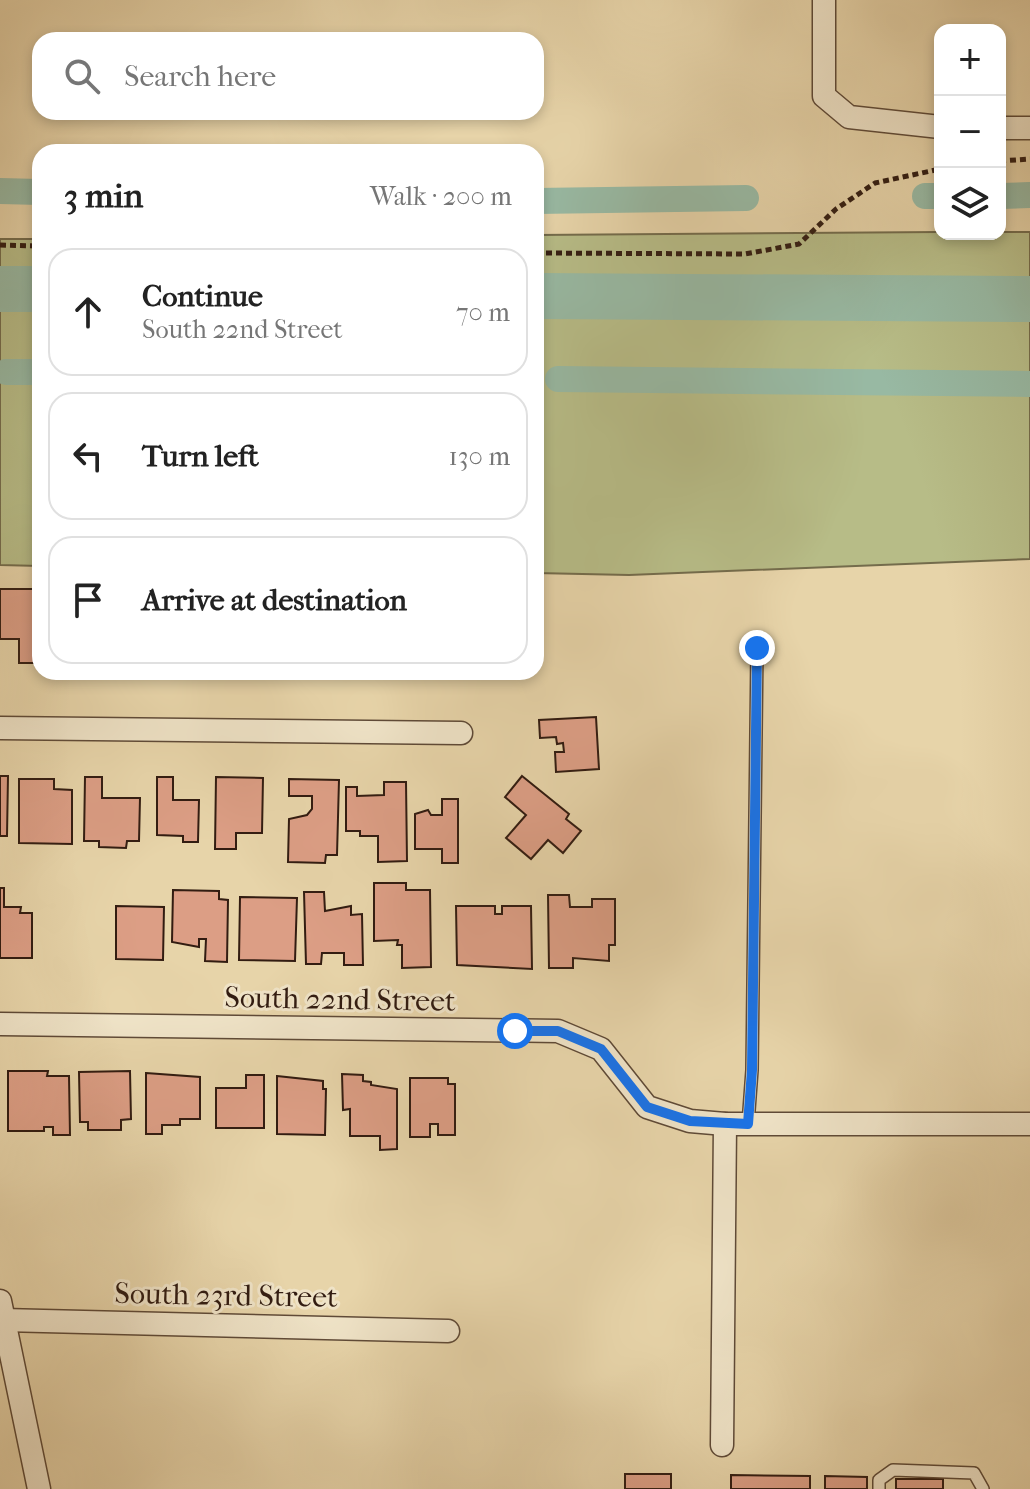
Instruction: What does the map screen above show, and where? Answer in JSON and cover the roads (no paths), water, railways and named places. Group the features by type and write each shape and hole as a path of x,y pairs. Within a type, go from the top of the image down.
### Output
{"street":[{"path":"824,0 824,96 849,117 934,126"},
{"path":"1006,128 1030,128"},
{"path":"0,728 461,733"},
{"name":"South 22nd Street","path":"0,1024 558,1031 601,1049 647,1107 690,1121 736,1124 1030,1124"},
{"path":"722,1445 736,1124"},
{"path":"1,1310 39,1489"},
{"name":"South 23rd Street","path":"1,1310 448,1331"}],"lane":[{"path":"736,1124 752,1070 757,648"},
{"path":"879,1489 879,1480 893,1470 974,1473 983,1487"}],"waterway":[{"path":"0,191 32,192"},
{"path":"1006,196 1030,195"},
{"path":"925,196 934,196"},
{"path":"544,201 746,198"},
{"path":"0,289 32,289"},
{"path":"544,296 1030,299"},
{"path":"6,372 32,372"},
{"path":"558,379 1030,384"}]}
